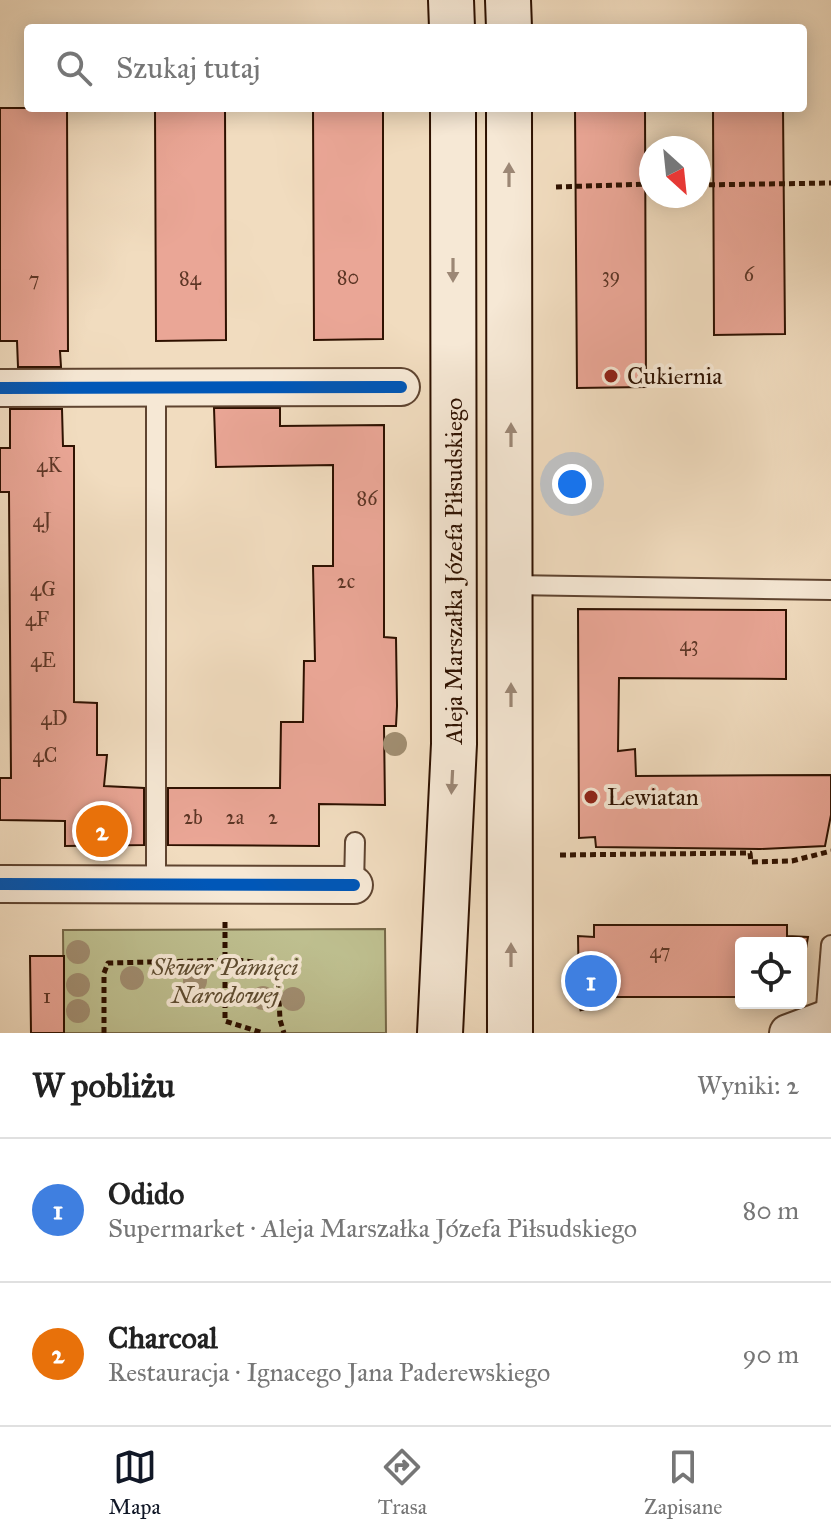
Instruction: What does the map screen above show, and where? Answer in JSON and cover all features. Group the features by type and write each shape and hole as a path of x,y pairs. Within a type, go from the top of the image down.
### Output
{"main road":[{"path":"451,0 452,24"},
{"path":"508,0 509,24"},
{"name":"Aleja Marszałka Józefa Piłsudskiego","path":"440,1033 454,744 453,112"},
{"path":"509,112 510,1033"}],"street":[{"path":"0,388 401,387"},
{"path":"0,884 354,885"},
{"path":"788,1033 828,1019"}],"lane":[{"path":"156,386 156,885"},
{"path":"511,585 831,590"},
{"path":"354,885 355,842"},
{"path":"828,1019 831,945"}],"path":[{"path":"711,185 831,183"},
{"path":"556,187 639,184"},
{"path":"560,855 750,853 751,862 792,861 831,851"},
{"path":"225,886 225,1021 263,1033"},
{"path":"104,1033 104,973 108,963 225,960 261,963 274,971 279,983 280,1020 284,1033"},
{"path":"581,1005 583,1014"}],"green space":[{"name":"Skwer Pamięci Narodowej","path":"385,929 386,1033 64,1033 63,930"}],"building":[{"path":"0,108 24,108 24,112 67,112 68,351 60,351 61,367 18,367 17,341 0,341"},
{"path":"155,112 225,112 226,340 156,341"},
{"path":"313,112 383,112 383,339 314,340"},
{"path":"575,112 645,112 645,136 639,136 639,208 645,208 646,387 577,388"},
{"path":"713,112 783,112 785,334 714,335"},
{"path":"214,408 280,408 280,426 384,425 384,637 396,638 397,706 396,726 384,726 385,805 319,804 319,846 168,845 168,788 280,788 281,722 303,722 304,661 315,661 313,566 333,566 333,465 216,467"},
{"path":"10,409 62,409 63,446 74,446 74,702 97,703 97,755 107,755 104,786 144,788 144,845 65,846 65,821 0,820 0,778 11,778 9,492 0,492 0,448 10,448"},
{"path":"578,609 786,610 786,679 619,678 618,751 635,749 636,776 831,775 831,815 825,846 760,849 596,847 595,837 579,838"},
{"path":"594,925 787,925 787,936 808,937 807,943 807,937 735,937 735,997 579,997 578,936 594,937"},
{"path":"30,956 64,956 64,1033 31,1033"}],"cycle path":[{"path":"0,388 401,387"},
{"path":"0,884 354,885"}],"place":[{"name":"Cukiernia","path":"611,376"},
{"name":"Lewiatan","path":"591,797"},
{"name":"Charcoal","path":"102,831"},
{"name":"Odido","path":"591,981"}]}
